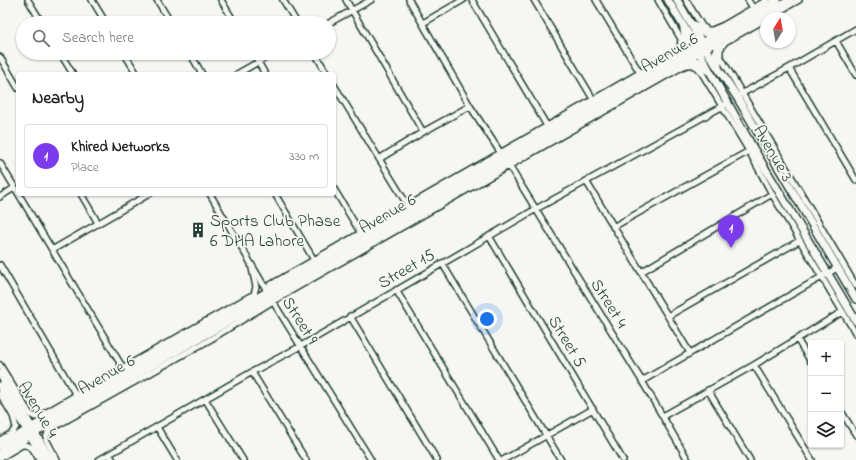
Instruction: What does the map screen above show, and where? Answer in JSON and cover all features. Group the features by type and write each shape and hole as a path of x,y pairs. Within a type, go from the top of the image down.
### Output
{"main road":[{"name":"Avenue 3","path":"668,0 683,25 740,95 856,299"},
{"name":"Avenue 3","path":"678,0 690,16 710,72 725,105 824,274 856,320"},
{"name":"Avenue 6","path":"729,31 777,0"},
{"name":"Avenue 6","path":"0,453 14,441 31,431 505,159 718,37 790,0"},
{"path":"690,16 705,33 718,37 716,52 719,68"},
{"path":"683,25 686,42 684,57 696,61 710,72"},
{"name":"Avenue 4","path":"0,374 19,417"},
{"name":"Avenue 4","path":"0,386 19,417 31,431 41,448 51,460"},
{"path":"19,417 48,422 42,437 41,448 27,442 14,441 19,417"},
{"name":"Avenue 6","path":"0,446 14,441"},
{"name":"Avenue 4","path":"41,448 45,460"}],"street":[{"path":"28,0 38,16"},
{"path":"92,0 102,16"},
{"path":"157,0 167,16"},
{"path":"221,0 231,16"},
{"path":"283,0 293,16"},
{"path":"346,0 424,132"},
{"path":"336,19 371,0"},
{"name":"Street 4","path":"409,0 470,106 505,159 642,381 688,460"},
{"path":"423,23 462,0"},
{"path":"472,0 547,126"},
{"path":"534,0 593,99"},
{"path":"596,0 640,73"},
{"path":"658,0 681,39 676,62"},
{"path":"686,0 690,16 708,30 729,31 760,20"},
{"path":"748,0 753,8"},
{"path":"767,0 753,8 729,31 725,42 720,47 720,56 740,95 856,286"},
{"path":"778,12 799,0"},
{"path":"740,95 856,29"},
{"path":"836,41 856,74"},
{"path":"0,57 16,85"},
{"path":"64,60 72,72"},
{"path":"128,60 136,72"},
{"path":"194,60 201,72"},
{"path":"319,60 327,72"},
{"path":"240,72 258,61 264,72"},
{"path":"269,295 314,260 360,232 408,206 505,159 547,126 640,73 676,62 692,64 698,67 725,105 772,194 799,241 824,274 842,312 856,334"},
{"path":"789,68 856,180"},
{"path":"336,88 408,206"},
{"name":"Street 15","path":"99,460 252,372 301,346 489,236 725,105"},
{"path":"379,159 470,106"},
{"path":"613,227 749,151"},
{"path":"0,164 16,191"},
{"path":"586,181 690,352"},
{"path":"0,198 14,188"},
{"path":"336,192 360,232"},
{"path":"640,272 772,194"},
{"path":"19,196 123,368"},
{"path":"82,196 98,223"},
{"path":"52,250 144,196"},
{"name":"Street 9","path":"211,196 269,295 371,460"},
{"path":"276,196 314,260"},
{"name":"Street 5","path":"489,236 623,460"},
{"path":"668,316 799,241"},
{"path":"0,365 30,414 48,422 76,395 254,294 256,287 251,264"},
{"path":"442,264 561,460"},
{"path":"0,265 76,395"},
{"path":"642,381 824,274 837,268"},
{"path":"396,290 499,460"},
{"path":"663,416 842,312"},
{"path":"350,316 437,460"},
{"path":"797,339 808,357"},
{"path":"754,364 812,460"},
{"path":"252,372 306,460"},
{"path":"708,390 750,460"},
{"path":"0,394 19,417"},
{"path":"205,399 243,460"},
{"path":"503,460 593,409"},
{"path":"842,412 856,435"},
{"path":"157,426 177,460"},
{"path":"0,440 14,441"},
{"path":"0,458 14,441"},
{"path":"39,460 41,448 58,460"},
{"path":"110,454 113,460"}],"place":[{"name":"Sports Club Phase 6 DHA Lahore","path":"198,230"},
{"name":"Khired Networks","path":"731,248"}]}
